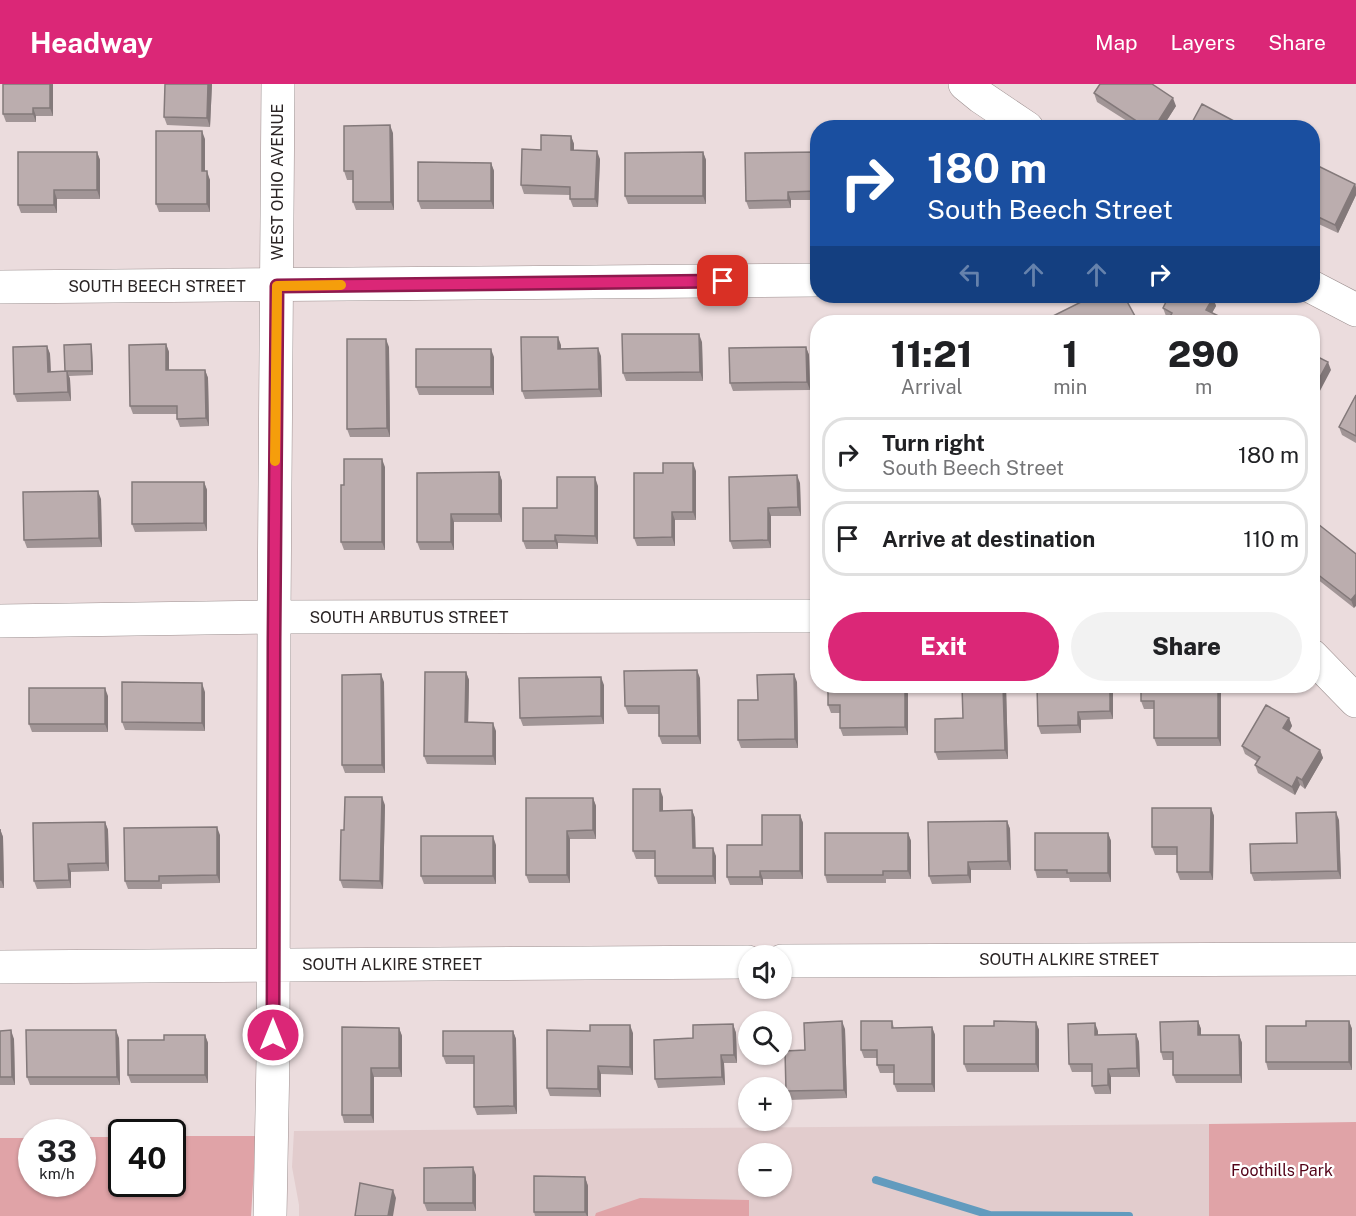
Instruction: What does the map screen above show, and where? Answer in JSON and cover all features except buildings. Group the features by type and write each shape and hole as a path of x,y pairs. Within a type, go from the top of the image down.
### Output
{"street":[{"name":"WEST OHIO AVENUE","path":"270,1216 273,1058 278,84"},
{"path":"965,84 1016,120"},
{"name":"SOUTH BEECH STREET","path":"0,287 810,280"},
{"path":"1320,292 1356,310"},
{"name":"SOUTH ARBUTUS STREET","path":"0,621 810,616"},
{"path":"1320,664 1356,700"},
{"name":"SOUTH ALKIRE STREET","path":"792,962 1356,959"},
{"name":"SOUTH ALKIRE STREET","path":"0,967 738,962"}],"shaded area":[{"path":"1209,1124 1209,1216 299,1216 292,1167 294,1131 738,1128 738,1131 792,1131 792,1127"}],"green space":[{"name":"Foothills Park","path":"1356,1122 1356,1216 1209,1216 1209,1124"},
{"path":"186,1136 256,1136 251,1216 0,1216 0,1138 18,1138 18,1197 96,1197 96,1137 108,1137 108,1197 186,1197"},
{"path":"640,1198 749,1200 749,1216 595,1216 596,1213"}],"waterway":[{"path":"876,1180 990,1215 1129,1216"}],"slow traffic":[{"path":"275,461 277,286 341,285"}],"route":[{"path":"273,1035 277,286 723,281"}]}
